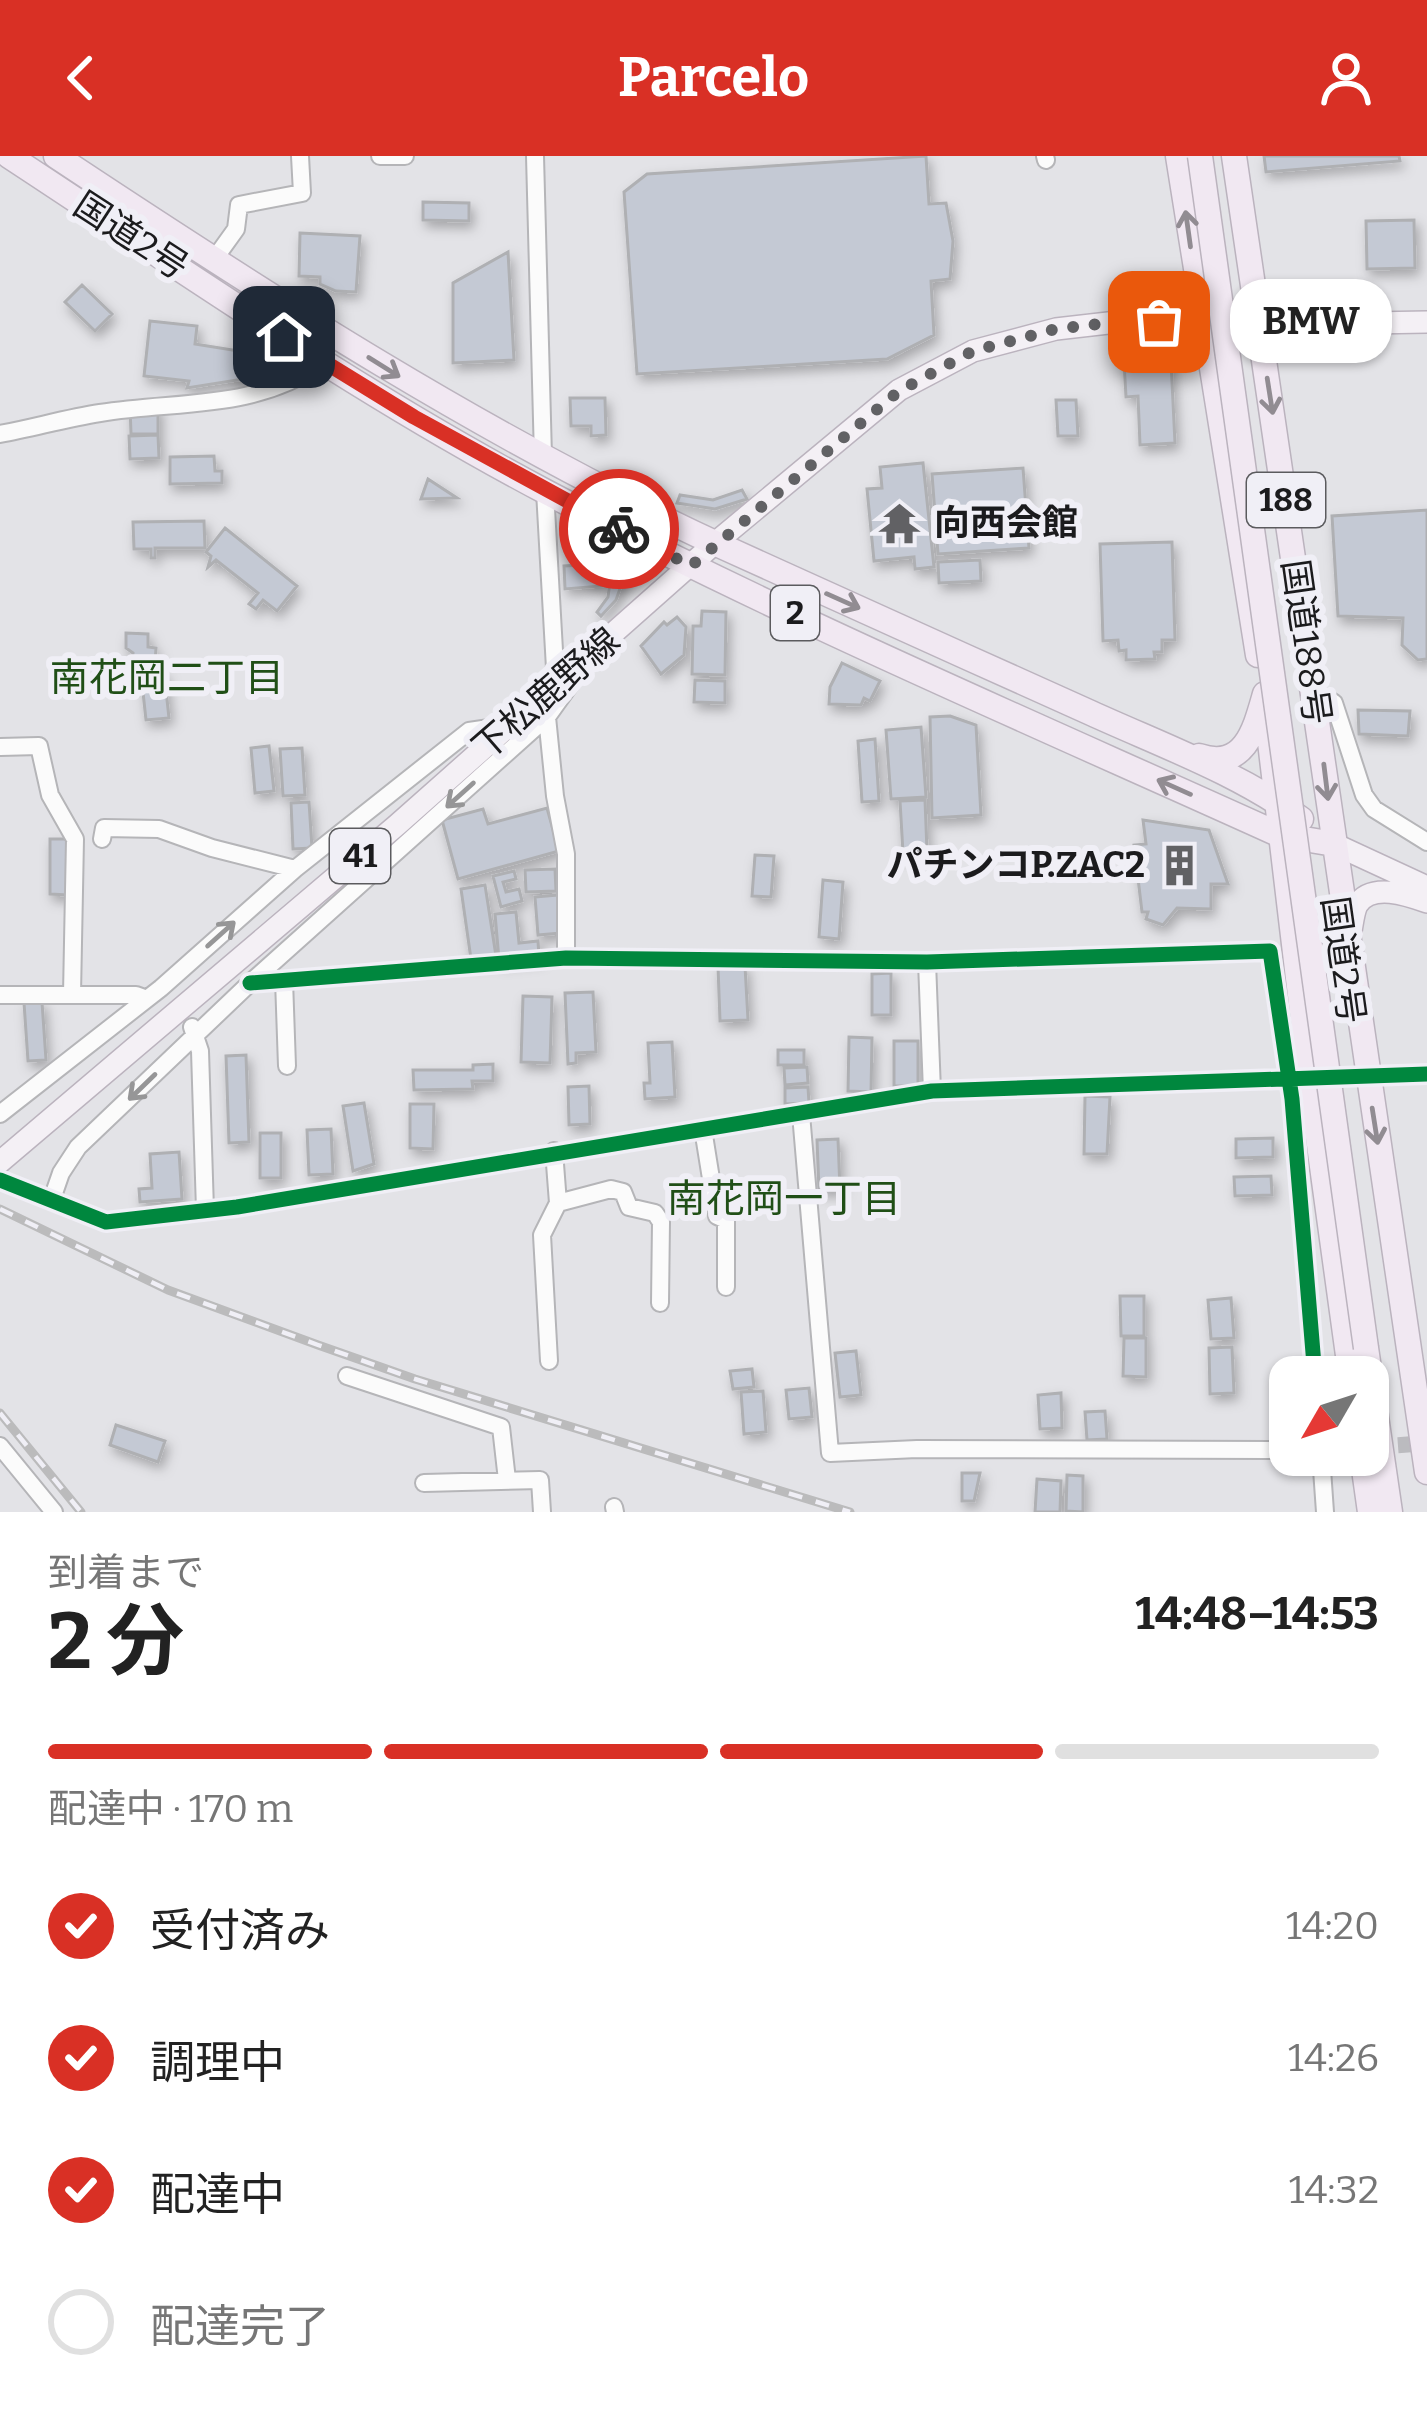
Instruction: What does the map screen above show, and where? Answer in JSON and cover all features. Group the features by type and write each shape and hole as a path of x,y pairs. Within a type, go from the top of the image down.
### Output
{"highway":[{"name":"国道2号","path":"9,156 323,363 544,491 691,566 1280,835 1334,844"},
{"name":"国道2号","path":"56,156 413,385 543,457 715,543 1284,798 1334,844 1427,1472"},
{"name":"国道188号","path":"1178,156 1284,798"},
{"name":"国道188号","path":"1200,156 1284,798 1280,835"},
{"name":"国道188号","path":"1234,156 1334,844"},
{"path":"1157,743 1211,760 1234,758 1248,745 1264,694"},
{"name":"国道2号","path":"1284,798 1393,1512"},
{"name":"国道2号","path":"1280,835 1300,1079 1348,1356"},
{"path":"1365,1476 1370,1512"}],"main road":[{"name":"下松鹿野線","path":"0,1162 556,686 715,543 899,391 973,351 1056,329 1117,322 1427,322"},
{"path":"1334,844 1427,887"},
{"path":"1349,938 1358,905 1368,896 1392,891 1427,902"}],"street":[{"path":"214,261 236,229 239,206 302,193 300,156"},
{"path":"380,156 405,156"},
{"path":"536,156 543,457"},
{"path":"0,434 99,413 221,402 288,386 323,363"},
{"path":"544,491 556,686"},
{"path":"52,1199 61,1173 79,1148 194,1030 547,717 594,652"},
{"path":"1314,689 1334,703 1353,769 1374,809 1427,842"},
{"path":"547,717 566,854 566,958"},
{"path":"0,1114 159,995 295,869 469,731 510,725"},
{"path":"0,747 39,746 50,795 75,838 72,994"},
{"path":"102,838 104,828 159,829 295,869"},
{"path":"250,982 566,958 927,962 1270,951 1300,1079 1315,1356"},
{"path":"927,962 932,1091"},
{"path":"284,980 287,1066"},
{"path":"0,995 159,995"},
{"path":"194,1030 205,1210"},
{"path":"0,1180 106,1222 205,1210 932,1091 1427,1074"},
{"path":"801,1114 830,1453 1269,1450"},
{"path":"703,1130 717,1216 726,1220 726,1287"},
{"path":"554,1151 558,1204"},
{"path":"549,1360 542,1235 558,1204 611,1189 623,1192 629,1207 655,1213 661,1222 660,1303"},
{"path":"347,1376 501,1427 507,1480"},
{"path":"0,1446 54,1512"},
{"path":"1322,1476 1325,1512"},
{"path":"424,1484 540,1480 542,1512"}],"building":[{"path":"926,156 929,204 946,203 953,241 950,279 931,281 934,335 887,359 637,374 624,192 647,174"},
{"path":"1264,156 1399,156 1400,161 1266,172"},
{"path":"423,202 469,203 469,221 423,220"},
{"path":"1414,220 1415,268 1367,269 1366,221"},
{"path":"300,233 360,236 356,292 336,291 320,284 320,277 299,276"},
{"path":"508,252 514,360 453,363 453,283"},
{"path":"82,285 112,314 95,331 65,302"},
{"path":"150,321 197,326 195,344 270,356 268,372 251,370 250,378 187,388 189,381 144,376"},
{"path":"1170,341 1175,443 1140,445 1138,396 1126,397 1123,344"},
{"path":"570,398 605,398 606,435 591,436 591,426 571,426"},
{"path":"1056,400 1076,400 1078,436 1058,436"},
{"path":"130,407 158,407 158,434 131,434"},
{"path":"158,435 159,458 130,459 129,436"},
{"path":"214,456 222,483 170,484 170,457"},
{"name":"向西会館","path":"923,463 934,567 915,569 914,557 874,561 867,489 882,488 880,467"},
{"path":"1023,468 1029,548 938,554 932,474"},
{"path":"428,479 457,498 421,499"},
{"path":"742,490 747,499 715,509 677,503 680,495 713,500"},
{"path":"1427,510 1427,659 1418,660 1402,645 1403,618 1338,616 1332,516"},
{"path":"204,521 205,548 155,548 155,558 151,558 151,549 134,549 133,522"},
{"path":"225,528 297,586 277,611 263,600 256,609 249,604 258,593 216,560 208,567 211,556 206,552"},
{"path":"1172,542 1175,640 1162,640 1162,652 1154,652 1155,659 1126,660 1126,650 1119,651 1118,640 1103,641 1100,544"},
{"path":"613,560 621,560 621,567 626,567 626,584 622,583 616,600 601,616 597,612 608,597"},
{"path":"980,560 981,581 939,583 938,562"},
{"path":"600,564 602,586 565,589 564,566"},
{"path":"702,611 726,612 725,675 692,674 693,626 701,626"},
{"path":"677,617 686,627 684,655 661,674 641,646 664,622 667,625"},
{"path":"126,633 148,634 148,647 156,648 155,663 132,662"},
{"path":"842,663 880,681 870,701 829,704 830,687"},
{"path":"164,672 169,718 146,720 141,674"},
{"path":"695,680 725,681 725,703 694,702"},
{"path":"1358,710 1410,711 1408,736 1359,734"},
{"path":"950,716 976,725 981,815 932,818 930,717"},
{"path":"921,727 926,797 891,799 886,730"},
{"path":"875,739 879,801 862,802 858,741"},
{"path":"269,746 274,791 255,793 251,748"},
{"path":"302,748 305,795 283,796 280,749"},
{"path":"925,800 927,851 903,853 900,801"},
{"path":"309,802 312,848 293,849 291,803"},
{"path":"547,808 559,851 458,879 442,820 483,809 488,824"},
{"name":"パチンコP.ZAC2","path":"1143,820 1209,830 1228,884 1211,884 1211,909 1177,908 1163,925 1146,919 1134,845 1146,844"},
{"path":"50,839 68,839 68,895 50,894"},
{"path":"755,855 774,856 771,897 752,896"},
{"path":"555,869 556,891 526,892 525,870"},
{"path":"514,871 516,879 503,882 506,892 519,889 522,901 501,907 493,876"},
{"path":"823,880 843,882 839,939 819,937"},
{"path":"485,885 496,956 471,959 461,889"},
{"path":"558,895 561,933 538,935 535,897"},
{"path":"516,912 519,943 538,941 539,956 499,960 495,914"},
{"path":"745,966 748,1020 720,1021 718,967"},
{"path":"891,973 891,1015 872,1015 872,974"},
{"path":"593,992 596,1052 576,1053 576,1063 568,1064 565,993"},
{"path":"523,996 552,997 550,1063 521,1062"},
{"path":"42,1002 46,1060 28,1061 24,1003"},
{"path":"849,1037 872,1038 871,1092 848,1091"},
{"path":"894,1041 918,1041 918,1086 894,1086"},
{"path":"672,1042 675,1097 645,1099 644,1083 650,1083 648,1043"},
{"path":"778,1050 804,1050 804,1065 778,1065"},
{"path":"246,1055 249,1142 229,1143 226,1056"},
{"path":"493,1064 493,1081 472,1081 473,1089 414,1090 413,1070 473,1070 473,1065"},
{"path":"807,1067 808,1083 785,1085 784,1068"},
{"path":"589,1086 590,1124 569,1125 568,1087"},
{"path":"808,1087 809,1103 785,1104 785,1088"},
{"path":"1085,1096 1110,1097 1107,1154 1084,1154"},
{"path":"364,1103 374,1164 353,1171 343,1106"},
{"path":"410,1104 434,1104 433,1149 410,1148"},
{"path":"331,1129 333,1174 309,1175 307,1130"},
{"path":"260,1133 281,1133 281,1178 260,1178"},
{"path":"1273,1138 1273,1157 1236,1158 1236,1139"},
{"path":"838,1139 840,1189 819,1190 817,1140"},
{"path":"179,1152 182,1199 140,1202 139,1189 152,1188 150,1154"},
{"path":"1271,1176 1272,1195 1235,1196 1234,1177"},
{"path":"1120,1296 1144,1296 1144,1336 1121,1336"},
{"path":"1231,1298 1234,1338 1211,1339 1208,1300"},
{"path":"1124,1338 1146,1338 1146,1377 1123,1376"},
{"path":"1232,1347 1234,1393 1210,1394 1209,1348"},
{"path":"856,1351 861,1395 840,1397 835,1353"},
{"path":"752,1369 754,1387 733,1389 730,1371"},
{"path":"809,1388 812,1417 789,1419 786,1390"},
{"path":"763,1391 766,1432 744,1434 741,1392"},
{"path":"1061,1393 1062,1428 1040,1429 1038,1395"},
{"path":"1105,1411 1107,1439 1087,1440 1085,1412"},
{"path":"116,1425 165,1441 158,1462 110,1445"},
{"path":"962,1473 980,1473 974,1501 962,1501"},
{"path":"1067,1475 1083,1476 1083,1512 1066,1511"},
{"path":"1037,1479 1061,1481 1060,1512 1035,1512"}],"tunnel":[{"path":"1389,1446 1427,1443"}],"railway":[{"path":"0,1209 168,1290 318,1345 850,1512"},
{"path":"0,1413 81,1512"}],"cycle path":[{"path":"250,983 566,958 927,962 1270,951 1292,1099 1313,1356"},
{"path":"0,1180 106,1222 237,1207 932,1091 1427,1074"}],"way so far":[{"path":"619,529 691,566 899,391 973,351 1056,329 1159,322"}],"place":[{"name":"BMW","path":"1159,322"},
{"name":"向西会館","path":"900,523"},
{"name":"パチンコP.ZAC2","path":"1179,865"}],"district":[{"name":"南花岡二丁目","path":"167,678"},
{"name":"南花岡一丁目","path":"784,1199"}],"route":[{"path":"284,337 414,417 619,529"}]}
